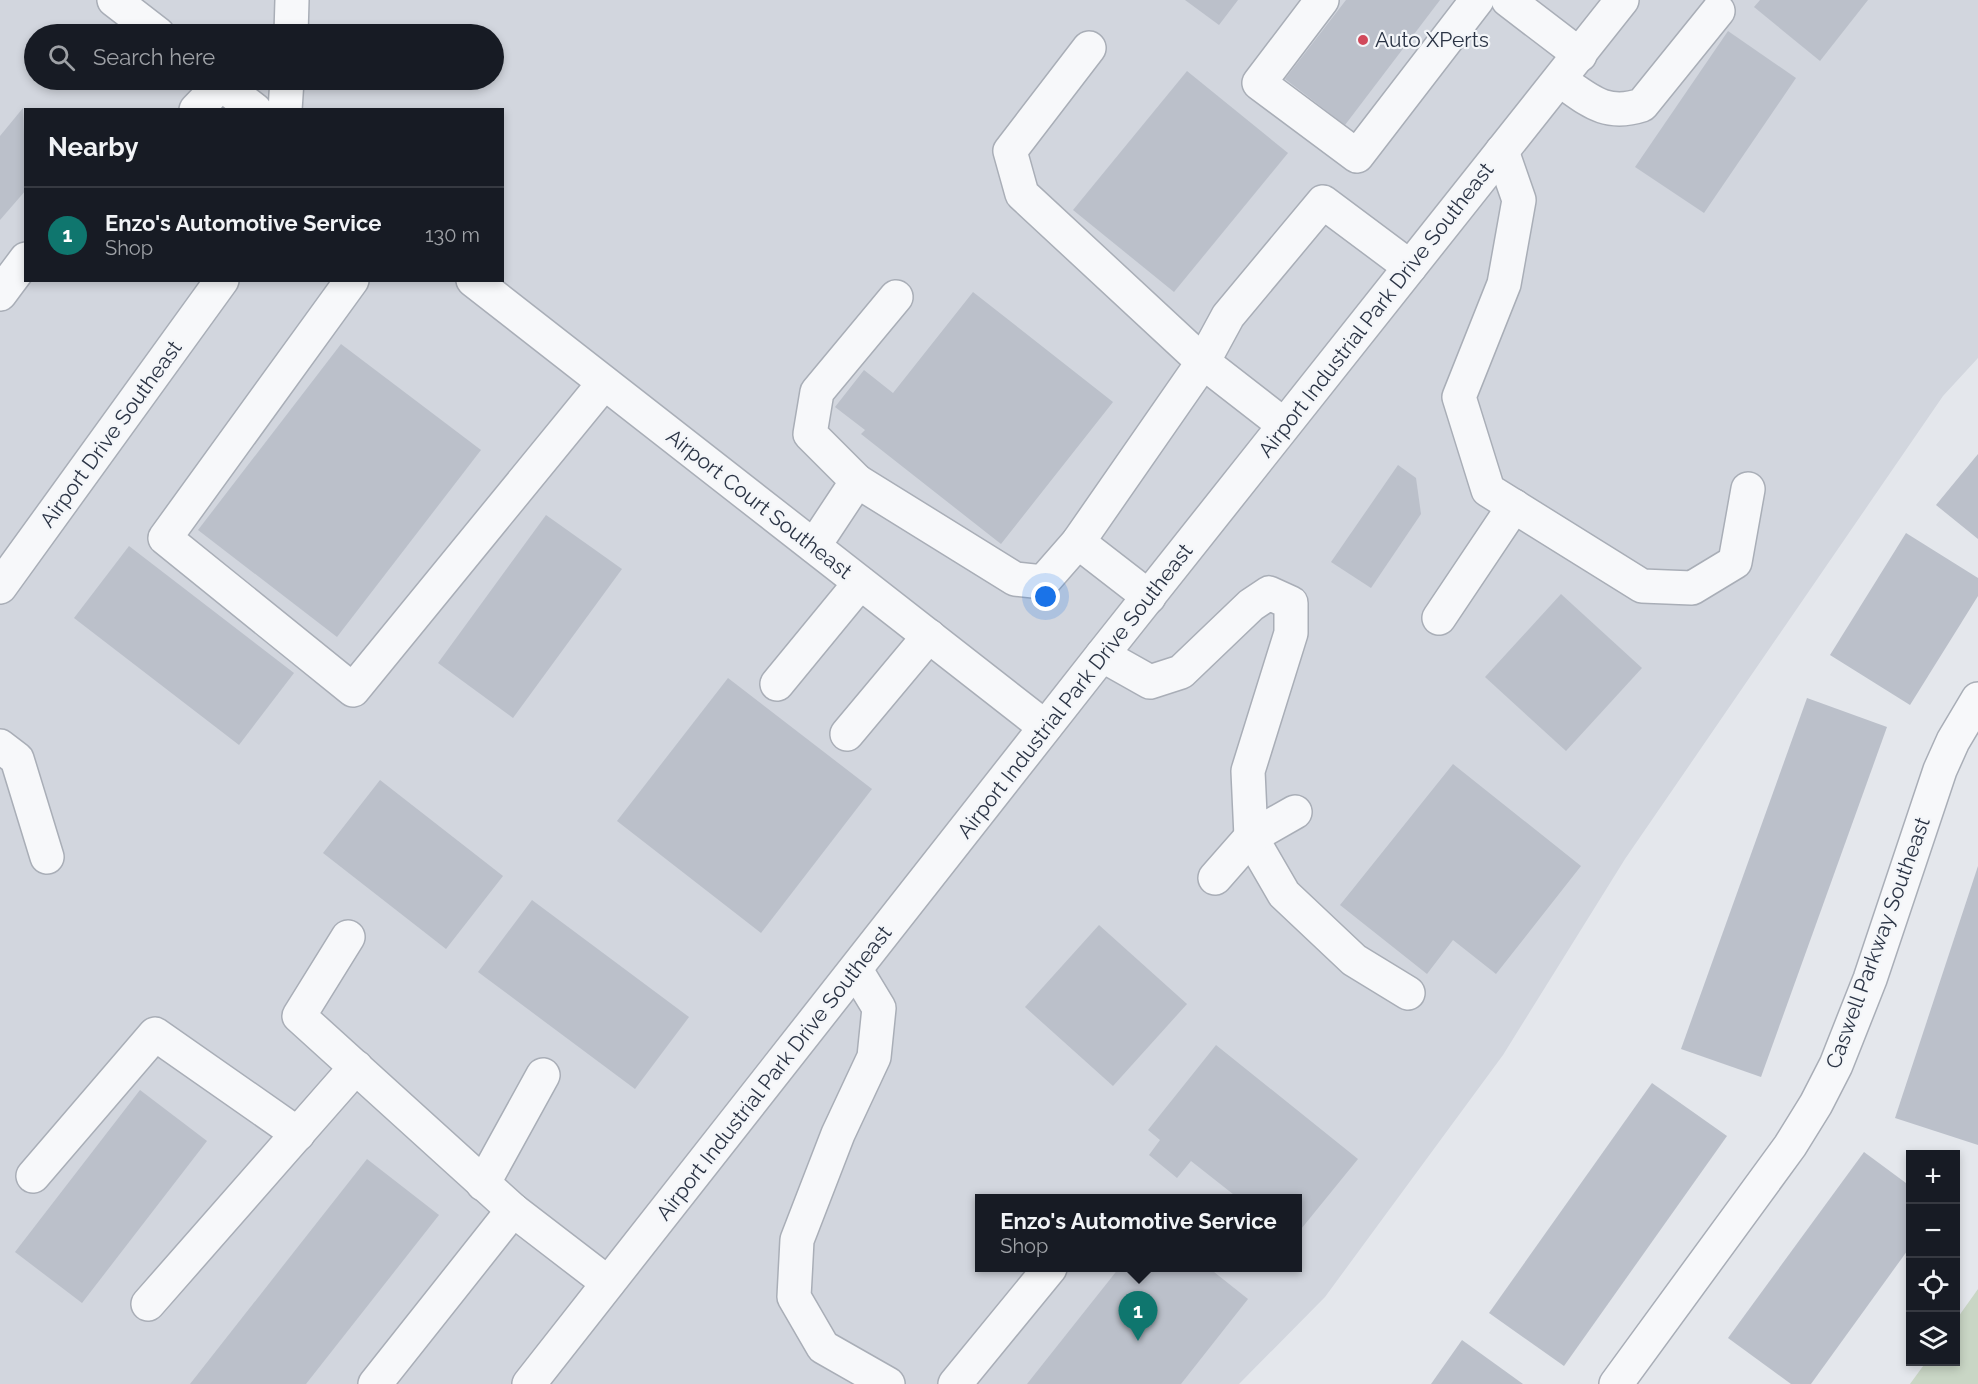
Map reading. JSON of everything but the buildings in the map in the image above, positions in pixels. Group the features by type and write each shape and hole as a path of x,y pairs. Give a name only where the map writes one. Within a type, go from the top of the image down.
{"street":[{"path":"114,0 145,24"},
{"path":"291,24 292,0"},
{"path":"1322,0 1259,83 1357,156 1477,0"},
{"path":"1508,0 1580,55"},
{"name":"Airport Industrial Park Drive Southeast","path":"530,1384 1045,727 1622,0"},
{"path":"1560,80 1597,107 1625,111 1642,105 1718,11"},
{"path":"1089,48 1011,151 1022,194 1203,362 1284,425"},
{"path":"198,108 212,90"},
{"path":"229,90 252,108"},
{"path":"285,108 286,90"},
{"path":"1502,151 1519,200 1503,285 1459,397 1488,490 1642,586 1692,588 1735,562 1748,489"},
{"path":"896,297 817,392 810,434 857,481 1015,579 1043,582 1078,542 1203,362 1228,316 1323,202 1410,267"},
{"path":"0,294 24,262"},
{"name":"Airport Drive Southeast","path":"0,587 221,282"},
{"path":"351,282 165,538 353,690 604,383"},
{"name":"Airport Court Southeast","path":"476,282 1045,727"},
{"path":"814,546 857,481"},
{"path":"1439,618 1514,506"},
{"path":"1078,542 1149,597"},
{"path":"777,684 860,583"},
{"path":"1102,655 1150,682 1181,672 1251,605 1269,593 1291,603 1291,633 1248,771 1251,837 1284,894 1354,960 1408,993"},
{"path":"847,734 929,636"},
{"name":"Caswell Parkway Southeast","path":"1616,1384 1790,1146 1816,1104 1836,1065 1870,979 1940,770 1953,741 1978,699"},
{"path":"0,746 17,759 47,856"},
{"path":"1215,878 1251,837 1295,812"},
{"path":"348,937 299,1016 513,1210 608,1283"},
{"path":"856,970 879,1008 874,1058 838,1134 797,1240 794,1298 823,1347 888,1384"},
{"path":"33,1176 155,1034 298,1134"},
{"path":"148,1305 356,1067"},
{"path":"483,1184 543,1075"},
{"path":"375,1384 513,1210"},
{"path":"955,1384 1047,1272"}],"shaded area":[{"path":"0,0 1978,0 1978,358 1943,396 1625,859 1503,1055 1325,1297 1239,1384 0,1384"}],"green space":[{"path":"1978,1289 1978,1384 1910,1384 1923,1366 1960,1366 1960,1314"}],"place":[{"name":"Auto XPerts","path":"1363,40"},
{"name":"Enzo's Automotive Service","path":"1138,1341"}]}
